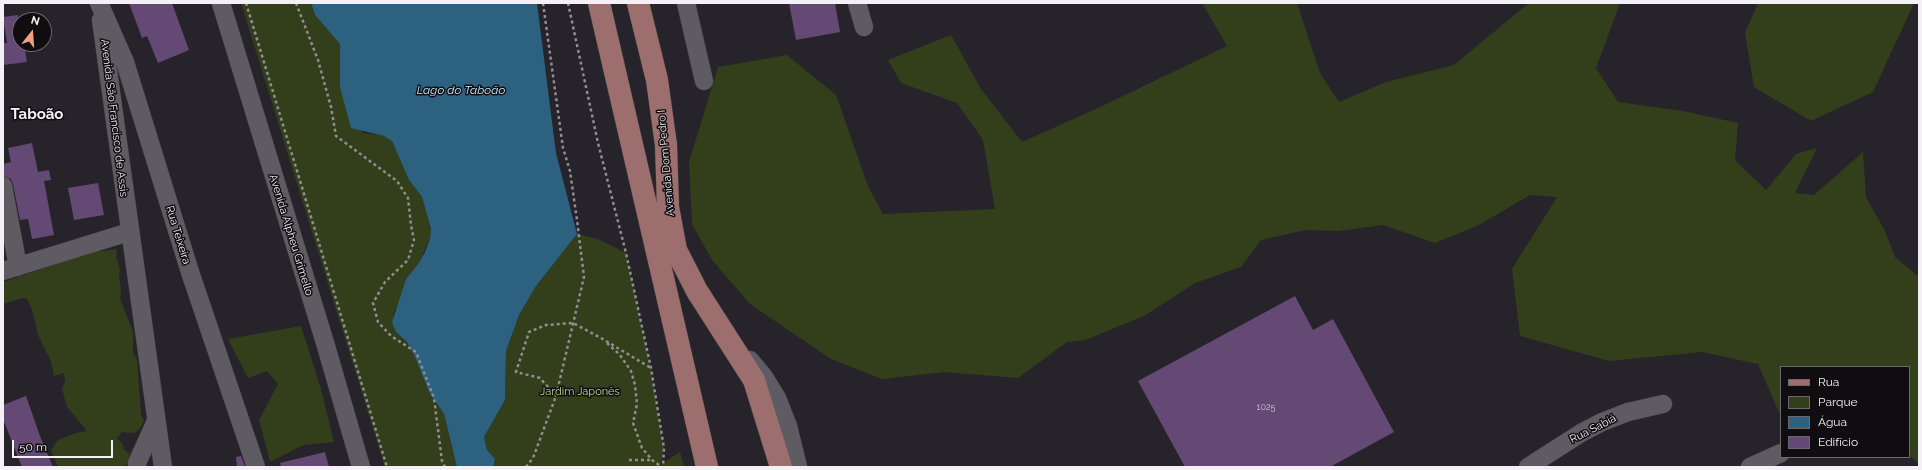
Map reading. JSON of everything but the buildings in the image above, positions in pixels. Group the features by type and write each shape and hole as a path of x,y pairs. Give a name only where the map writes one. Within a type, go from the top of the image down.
{"main road":[{"name":"Avenida Dom Pedro I","path":"598,3 707,467"},
{"name":"Avenida Dom Pedro I","path":"638,3 657,80 666,145 668,207 676,250 697,291 754,380 784,465"}],"street":[{"name":"Avenida São Francisco de Assis","path":"99,3 162,467"},
{"name":"Rua Teixeira","path":"99,3 125,62 190,272 256,467"},
{"name":"Avenida Alpheu Grimello","path":"221,3 326,346 361,467"},
{"path":"686,3 704,82"},
{"path":"858,3 864,27"},
{"path":"3,186 11,269 129,232"},
{"name":"Rua Sabiá","path":"1528,467 1581,433 1602,422 1628,412 1663,404"},
{"path":"137,467 137,463 156,421"},
{"path":"1750,467 1780,453"}],"path":[{"path":"246,3 387,467"},
{"path":"296,3 318,60 331,108 336,136 397,181 408,198 410,225 414,240 408,260 385,282 373,303 378,322 391,336 416,352 434,398 442,461 445,467"},
{"path":"526,467 533,458 556,396 584,277 578,220 570,171 563,148 543,3"},
{"path":"568,3 598,143 626,253 651,368 664,448 663,467 652,460 642,448 633,423 637,404 635,385 630,371 620,355 601,338"},
{"path":"556,396 540,378 516,372 529,332 546,325 573,323 651,368"},
{"path":"629,460 652,460"}],"green space":[{"path":"241,3 311,3 315,15 340,44 340,87 363,133 385,136 392,141 409,180 422,197 431,230 430,239 418,264 406,279 399,303 393,314 396,332 407,342 416,359 429,392 444,414 457,467 385,467"},
{"path":"1202,3 1297,3 1320,73 1339,102 1386,82 1454,65 1529,3 1620,3 1596,68 1618,102 1683,111 1738,123 1735,160 1766,190 1796,154 1817,148 1795,193 1814,195 1863,152 1866,197 1885,231 1895,257 1919,277 1919,464 1910,456 1910,366 1780,366 1780,415 1758,364 1702,352 1609,361 1520,336 1512,269 1557,197 1530,195 1479,225 1435,243 1383,225 1338,231 1306,230 1261,240 1241,267 1195,283 1144,316 1085,340 1067,342 1018,378 944,372 882,379 831,359 750,304 712,260 692,224 689,162 718,67 787,55 836,95 868,186 883,214 995,209 983,140 957,103 901,83 888,60 951,35 981,89 1022,142 1098,108 1227,46"},
{"path":"1758,3 1914,3 1873,92 1811,121 1754,87 1745,33"},
{"name":"Jardim Japonês","path":"577,234 598,239 626,253 651,368 664,448 660,465 680,452 684,467 493,467 495,459 487,450 484,437 505,400 506,351 519,315 536,286"},
{"path":"117,249 116,257 120,269 120,299 133,332 133,353 137,360 141,414 144,421 135,433 122,432 117,438 123,445 124,450 129,453 129,462 124,467 58,467 51,450 58,440 76,433 87,431 67,407 62,389 65,380 64,373 54,376 51,362 38,335 32,309 27,299 22,298 3,304 3,282 93,252"},
{"path":"301,326 321,389 334,442 303,445 270,462 259,420 278,384 267,371 248,378 228,339"}],"water":[{"name":"Lago do Taboão","path":"311,3 537,3 556,153 577,234 536,286 519,315 506,351 505,400 484,437 487,450 495,459 493,467 457,467 444,414 429,392 416,359 407,342 396,332 392,322 406,279 425,252 430,239 431,229 422,197 409,180 392,141 384,136 351,128 340,87 340,44 315,15"}],"district":[{"name":"Taboão","path":"37,114"}]}
